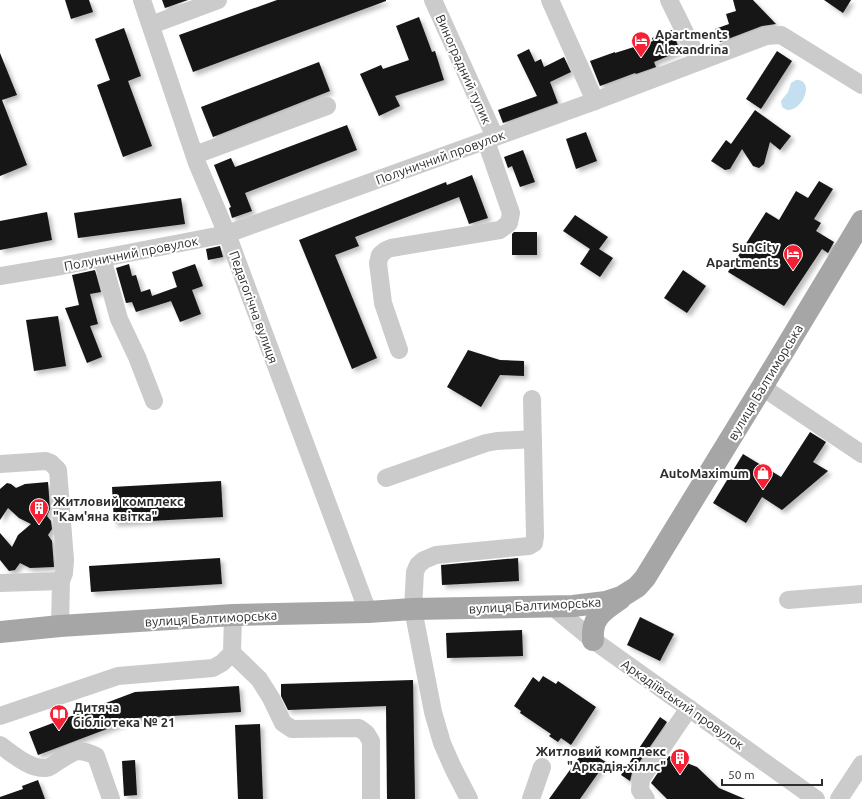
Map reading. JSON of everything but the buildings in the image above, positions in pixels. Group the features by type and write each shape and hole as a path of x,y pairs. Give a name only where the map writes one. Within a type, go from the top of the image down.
{"main road":[{"name":"вулиця Балтиморська","path":"0,632 60,626 233,615 368,612 413,609 553,607 592,604 621,598 637,587 645,578 862,221"},
{"path":"593,640 593,631 597,618 621,598"}],"street":[{"name":"Педагогічна вулиця","path":"142,0 195,155 227,234 368,612"},
{"path":"151,24 218,0"},
{"name":"Виноградний тупик","path":"399,350 383,303 378,263 380,255 391,248 500,230 509,223 511,213 490,139 433,0"},
{"path":"550,0 595,101"},
{"path":"669,0 699,61"},
{"name":"Полуничний провулок","path":"0,276 61,266 227,234 595,101 766,36 781,35 862,85"},
{"path":"195,155 327,106"},
{"path":"102,258 120,319 154,401"},
{"path":"762,387 862,454"},
{"path":"469,799 448,756 433,712 413,609 415,572 418,564 436,555 529,546 534,543 532,399"},
{"path":"386,478 486,443 533,439"},
{"path":"0,464 46,461 51,463 58,470 64,560 64,573 61,581 60,626"},
{"path":"0,583 61,581"},
{"path":"788,600 862,594"},
{"name":"Аркадіївський провулок","path":"553,607 593,640 816,799"},
{"path":"0,716 118,676 213,668 222,663 232,653 233,615"},
{"path":"232,653 259,679 271,698 283,723 292,729 359,728 366,733 371,741 371,799"},
{"path":"646,799 640,790 641,779 689,708"},
{"path":"0,745 22,761 36,767 48,768 77,750 88,752 96,756 111,799"},
{"path":"839,799 862,764"},
{"path":"531,799 542,767"}],"water":[{"path":"796,80 802,81 805,84 805,95 798,106 787,110 782,107 781,101 788,92 791,83"}],"place":[{"name":"Apartments Alexandrina","path":"641,58"},
{"name":"SunCity Apartments","path":"793,271"},
{"name":"AutoMaximum","path":"763,490"},
{"name":"Житловий комплекс \"Кам'яна квітка\"","path":"39,525"},
{"name":"Дитяча бібліотека № 21","path":"59,731"},
{"name":"Житловий комплекс \"Аркадія-хіллс\"","path":"680,775"}]}
